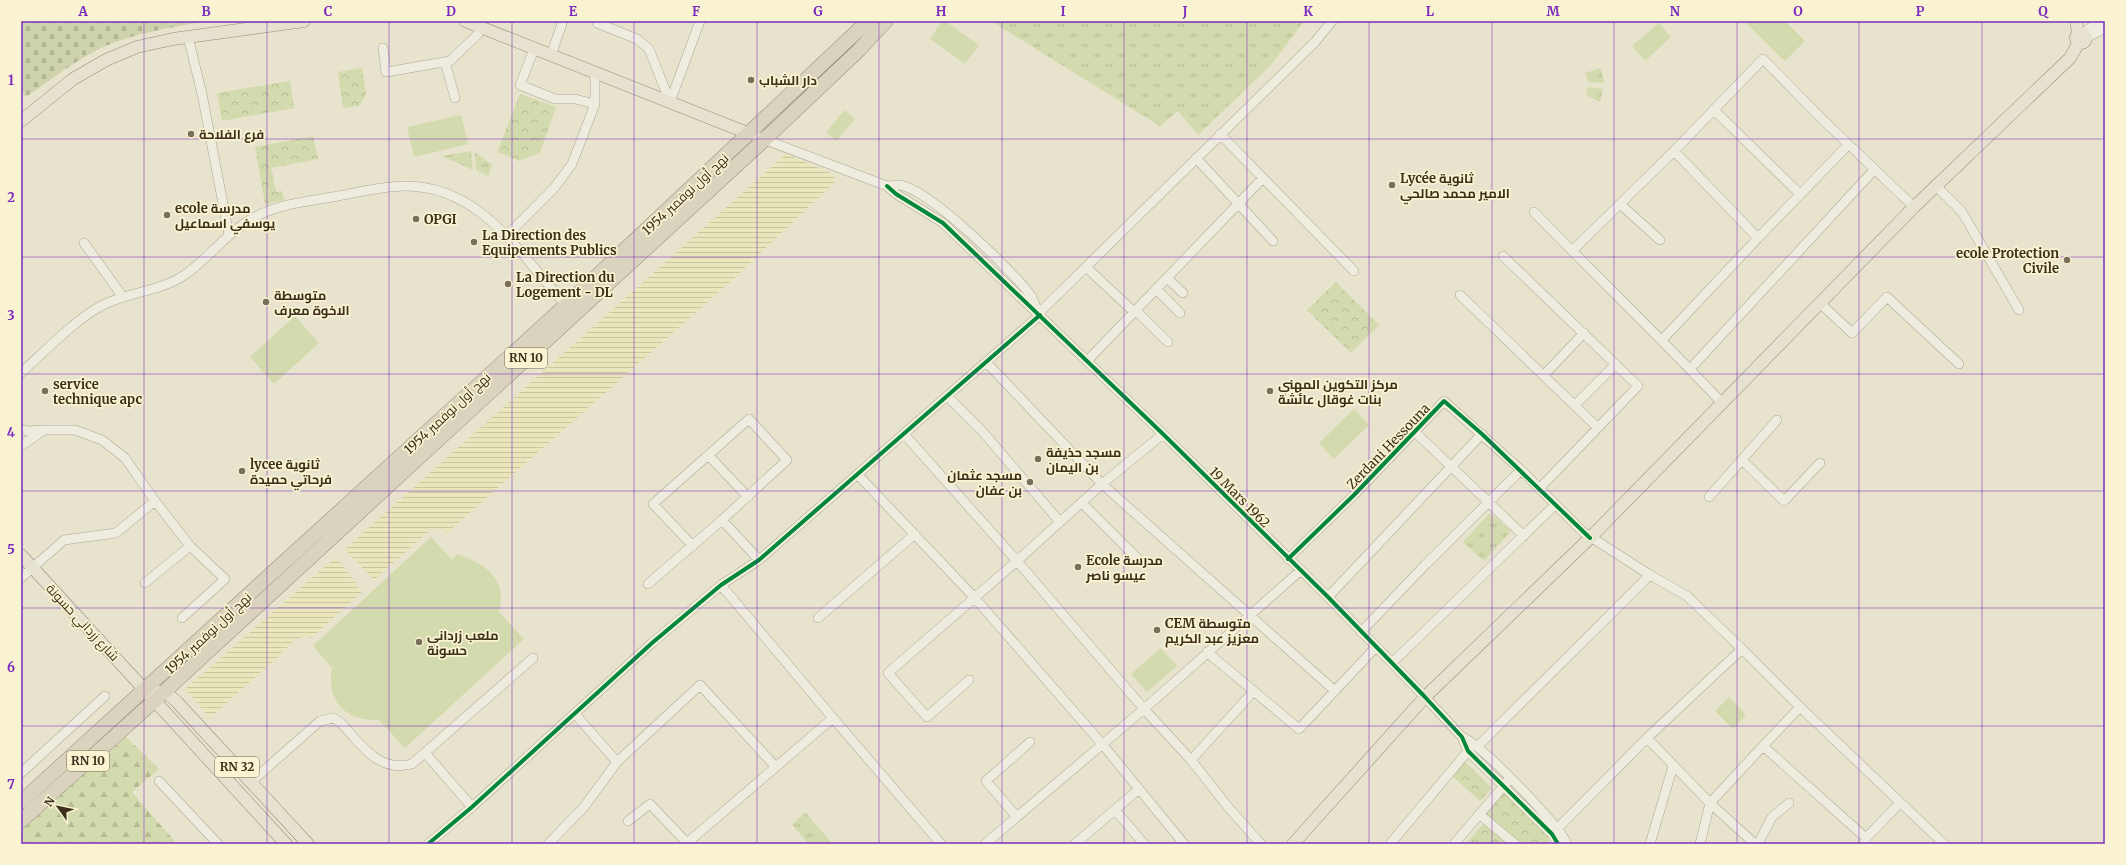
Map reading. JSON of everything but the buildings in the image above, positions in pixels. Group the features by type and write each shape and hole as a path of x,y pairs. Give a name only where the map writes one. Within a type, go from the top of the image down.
{"highway":[{"name":"نهج أول نوفمبر 1954","path":"705,185 750,134 868,21"},
{"name":"نهج أول نوفمبر 1954","path":"21,821 154,694 639,245 705,185 764,140 858,50 886,21"},
{"name":"نهج أول نوفمبر 1954","path":"484,388 566,305 639,245"},
{"name":"نهج أول نوفمبر 1954","path":"21,802 154,694"}],"main road":[{"path":"21,121 73,79 106,60 137,47 188,37 304,21"},
{"path":"465,21 750,134"},
{"path":"1293,844 1425,697 1590,538 1723,404 1914,207 1937,187 2070,58 2082,37 2076,21"},
{"name":"شارع زرداني حسونة","path":"21,555 154,694 238,792 286,844"},
{"name":"شارع زرداني حسونة","path":"154,694 177,702 308,844"},
{"path":"238,792 251,782"}],"street":[{"path":"551,55 563,21"},
{"path":"670,102 700,21"},
{"path":"432,843 652,643 721,585 759,560 987,363 1039,314 1315,42 1332,21"},
{"path":"2082,37 2100,21"},
{"path":"597,24 637,40 649,49 670,102"},
{"path":"2082,37 2105,28"},
{"path":"382,48 386,72 450,61 478,34"},
{"path":"188,37 202,94 229,235"},
{"path":"534,49 520,85 555,100 575,99 595,104"},
{"path":"1572,251 1674,151 1763,59 1874,170 1914,207"},
{"path":"445,62 455,98"},
{"path":"506,236 555,187 572,164 595,104 595,73"},
{"path":"1714,110 1800,194"},
{"name":"19 Mars 1962","path":"750,134 887,186 896,194 943,224 1163,434 1328,597 1462,737"},
{"path":"1220,134 1354,271"},
{"path":"1662,340 1848,144"},
{"path":"1674,151 1758,238"},
{"path":"1196,158 1273,241"},
{"path":"1690,369 1874,170"},
{"path":"1086,361 1263,178"},
{"path":"21,373 99,306 123,297 160,287 183,276 229,235 255,217 280,207 389,186 431,189 464,200 489,217 566,305"},
{"path":"1937,187 1962,212 2019,310"},
{"path":"1620,204 1660,240"},
{"path":"1534,212 1662,340 1723,404"},
{"path":"84,243 123,297"},
{"path":"1503,256 1584,332 1638,386 1539,489"},
{"path":"1086,266 1168,342"},
{"path":"1167,278 1183,293"},
{"path":"1156,289 1180,313"},
{"path":"1460,296 1598,428"},
{"path":"1820,303 1852,333 1887,297 1959,364"},
{"path":"1544,375 1584,332"},
{"path":"987,363 1102,484 1335,690"},
{"path":"1575,405 1616,364"},
{"path":"947,396 982,431 1060,522"},
{"name":"Zerdani Hessouna","path":"1288,559 1354,495 1444,401 1521,470 1590,538 1687,596 1800,707 1944,844"},
{"path":"648,584 693,546 748,498 786,460 749,419 653,504 693,546"},
{"path":"1709,498 1776,420"},
{"path":"21,429 27,431 75,430 102,440 125,458 155,501 190,546 225,579 182,618"},
{"path":"21,446 44,430"},
{"path":"1415,432 1450,468 1524,536"},
{"path":"904,434 1017,561 1144,709 1191,760 1228,807 1261,844"},
{"path":"969,680 927,717 888,672 1017,561 1102,484 1163,434"},
{"path":"1328,597 1482,434"},
{"path":"708,455 748,498"},
{"path":"1742,460 1784,501 1820,463"},
{"path":"1362,632 1426,564 1521,470"},
{"path":"858,475 974,597 1102,745 1184,844"},
{"path":"21,578 64,540 116,533 155,501"},
{"path":"1082,503 1138,560"},
{"path":"1392,663 1555,505"},
{"path":"722,520 759,560"},
{"path":"818,618 915,534"},
{"path":"145,583 190,546"},
{"path":"985,844 1144,709 1300,571"},
{"path":"1478,746 1650,575"},
{"path":"721,585 941,844"},
{"path":"1207,652 1253,692 1300,729 1376,646"},
{"path":"1555,831 1646,738 1742,649"},
{"path":"251,782 320,721 333,718 340,722 379,762 391,766 402,767 412,764 426,754 534,658"},
{"path":"548,844 584,807 617,762 700,685 775,766"},
{"path":"1191,760 1253,692"},
{"path":"21,773 105,696"},
{"path":"1700,844 1710,803 1800,707"},
{"path":"575,714 617,762"},
{"path":"628,821 650,804 687,843 775,766 833,718"},
{"path":"1462,737 1478,746 1507,782 1555,831 1563,843"},
{"path":"1462,737 1468,751 1507,782"},
{"path":"1646,738 1710,803 1755,844"},
{"path":"1017,817 986,781 1030,742"},
{"path":"1763,746 1865,841 1900,803"},
{"path":"1390,844 1468,751"},
{"path":"426,754 472,807"},
{"path":"1650,844 1673,766"},
{"path":"160,781 218,844"},
{"path":"1456,843 1507,782"},
{"path":"1075,844 1139,789"},
{"path":"1758,844 1772,817 1789,803"},
{"path":"1115,810 1144,844"},
{"path":"1480,814 1515,844"}],"shaded area":[{"path":"786,154 833,174 835,182 727,285 447,533 444,530 432,528 374,580 345,549"},
{"path":"336,557 362,592 311,638 307,636 295,639 281,654 210,718 185,689"}],"green space":[{"path":"21,21 208,21 140,34 101,48 72,65 26,97 21,91"},
{"path":"942,21 945,21 979,45 965,64 930,39"},
{"path":"991,21 1304,21 1271,65 1198,135 1178,111 1160,126"},
{"path":"1748,21 1785,21 1805,41 1785,61 1746,23"},
{"path":"1659,23 1671,37 1645,61 1632,46"},
{"path":"362,68 366,94 359,106 343,108 338,72"},
{"path":"1601,68 1604,83 1588,82 1585,73"},
{"path":"290,81 294,108 222,121 217,93"},
{"path":"1588,87 1603,89 1600,102 1586,95"},
{"path":"520,94 556,107 540,153 519,161 497,152"},
{"path":"845,110 855,119 836,141 826,132"},
{"path":"461,115 468,144 414,157 407,127"},
{"path":"313,136 318,159 271,168 276,192 282,191 284,200 265,204 255,147"},
{"path":"471,151 473,170 442,156"},
{"path":"475,152 492,165 488,176 476,170"},
{"path":"1336,282 1379,325 1351,353 1307,310"},
{"path":"295,316 319,343 274,384 250,357"},
{"path":"1354,409 1369,425 1334,459 1319,443"},
{"path":"1490,513 1511,531 1484,561 1463,542"},
{"name":"ملعب زرداني حسونة","path":"431,537 452,560 457,554 477,562 492,574 497,581 500,590 501,600 499,612 524,639 405,748 379,720 357,717 348,713 341,707 332,691 332,668 313,646"},
{"path":"1161,648 1177,666 1147,692 1131,674"},
{"path":"1729,697 1746,715 1733,729 1715,711"},
{"path":"126,737 159,769 132,792 177,844 21,844 21,831"},
{"path":"1465,762 1492,788 1480,801 1452,776"},
{"path":"1502,789 1548,836 1549,844 1522,844 1482,812"},
{"path":"805,812 831,842 829,844 808,844 792,824"},
{"path":"1484,823 1511,844 1466,844"}],"cycle path":[{"path":"887,186 896,194 943,223 1163,434 1328,597 1425,697 1462,737 1468,751 1552,834 1558,844"},
{"path":"428,844 472,807 652,643 721,585 759,560 1040,315"},
{"path":"1288,559 1354,495 1444,401 1482,434 1590,538"}],"place":[{"name":"دار الشباب","path":"751,80"},
{"name":"فرع الفلاحة","path":"191,134"},
{"name":"Lycée ثانوية الامير محمد صالحي","path":"1392,185"},
{"name":"ecole مدرسة يوسفي اسماعيل","path":"167,215"},
{"name":"OPGI","path":"416,219"},
{"name":"La Direction des Equipements Publics","path":"474,242"},
{"name":"ecole Protection Civile","path":"2067,260"},
{"name":"La Direction du Logement - DL","path":"508,284"},
{"name":"متوسطة الاخوة معرف","path":"266,302"},
{"name":"service technique apc","path":"45,391"},
{"name":"مركز التكوين المهني بنات غوقال عائشة","path":"1270,391"},
{"name":"مسجد حذيفة بن اليمان","path":"1038,459"},
{"name":"lycee ثانوية فرحاتي حميدة","path":"242,471"},
{"name":"مسجد عثمان بن عفان","path":"1030,482"},
{"name":"Ecole مدرسة عيسو ناصر","path":"1078,567"},
{"name":"CEM متوسطة معزيز عبد الكريم","path":"1157,630"},
{"name":"ملعب زرداني حسونة","path":"419,642"}]}
